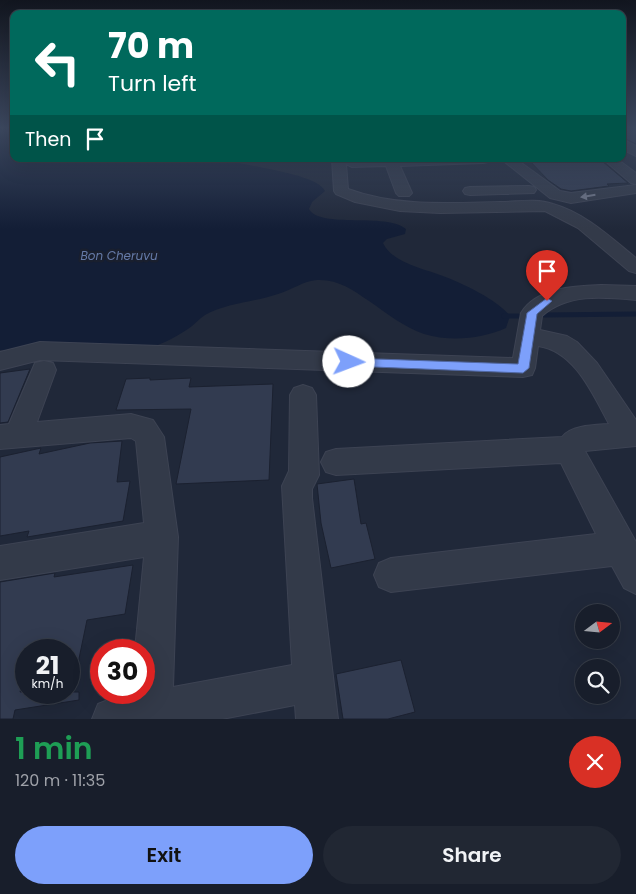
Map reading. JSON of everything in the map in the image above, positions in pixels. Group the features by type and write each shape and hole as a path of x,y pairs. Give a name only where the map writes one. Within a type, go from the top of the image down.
{"street":[{"path":"346,162 341,191 362,200 400,208 547,207 574,219 601,238 636,267"},
{"path":"392,162 404,193"},
{"path":"512,162 554,195 564,198 636,189"},
{"path":"626,162 636,180"},
{"path":"452,192 528,190"},
{"path":"367,194 423,193"},
{"path":"0,361 40,351 523,368 532,313 547,301 566,296 606,291 636,293"},
{"path":"528,337 559,342 574,352 586,365 633,434 586,438 574,443 569,450"},
{"path":"9,436 44,370"},
{"path":"9,436 131,426 143,428 150,437 162,537 132,715 315,700 297,498 298,486 304,475 304,395"},
{"path":"336,462 569,450"},
{"path":"391,575 628,562 569,450"},
{"path":"0,563 162,537"}],"water":[{"name":"Bon Cheruvu","path":"0,162 235,162 295,175 319,185 325,191 312,202 309,209 316,215 339,220 369,220 397,224 406,229 405,234 387,239 383,243 394,256 418,268 451,279 489,298 510,316 506,328 486,335 455,339 434,336 424,334 402,324 345,286 332,281 317,280 269,297 214,311 205,315 177,336 143,350 0,350"}],"building":[{"path":"531,162 603,162 628,183 607,184 609,186 571,191 561,189 548,180"},
{"path":"30,369 8,422 0,423 0,373"},
{"path":"150,378 150,380 191,378 189,387 273,384 269,480 176,484 191,409 116,410 126,379"},
{"path":"122,441 117,482 130,481 123,521 27,537 29,531 0,536 0,457 41,448 39,454 90,443"},
{"path":"354,479 361,524 366,523 375,559 331,568 321,523 317,484"},
{"path":"133,565 125,614 87,620 80,654 80,639 15,639 15,704 53,704 15,710 13,719 0,719 0,582 55,573 54,577"},
{"path":"401,660 415,712 388,719 343,719 336,674"}],"waterway":[{"path":"544,315 636,314"},
{"path":"504,316 518,316"}],"route":[{"path":"349,362 523,368 532,313 547,301"}]}
